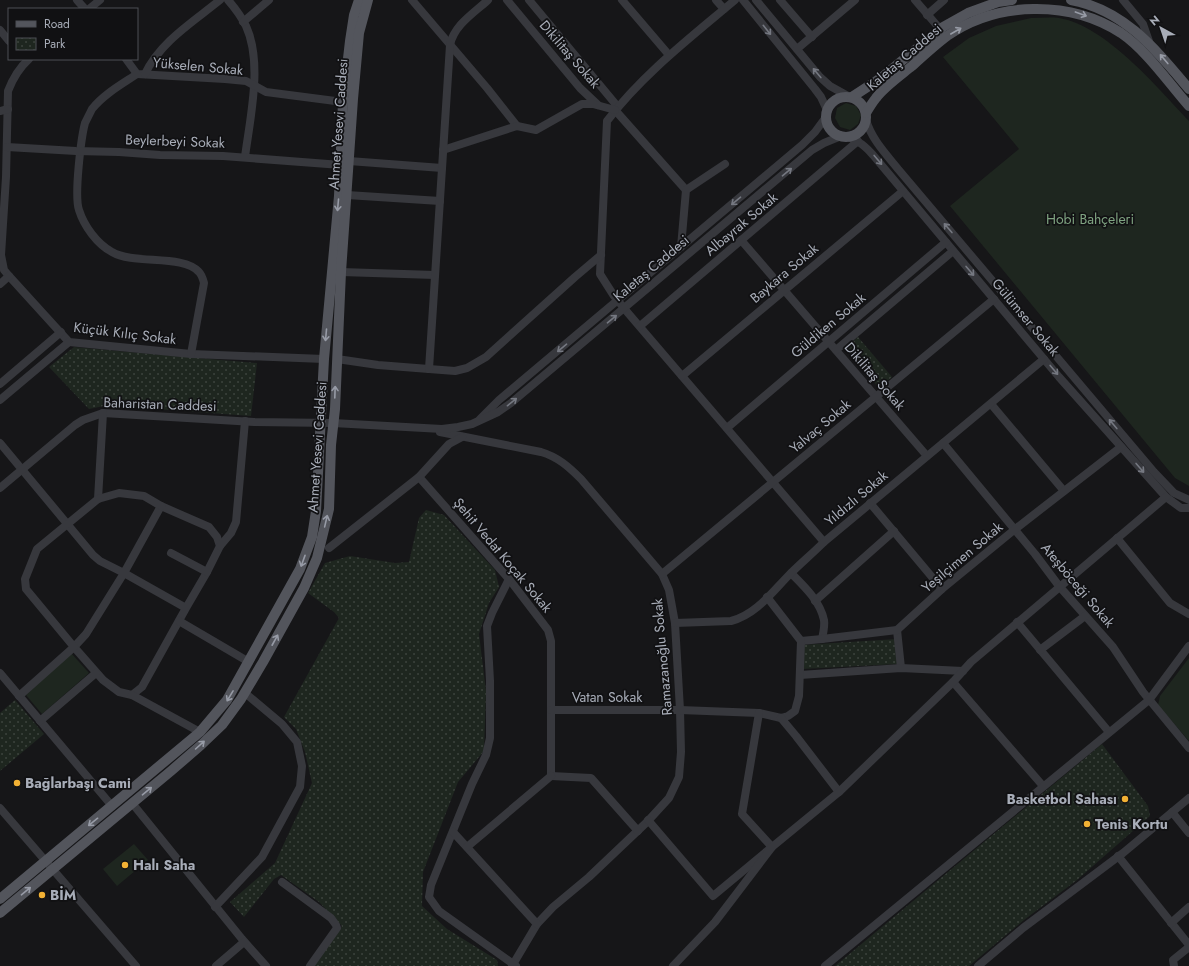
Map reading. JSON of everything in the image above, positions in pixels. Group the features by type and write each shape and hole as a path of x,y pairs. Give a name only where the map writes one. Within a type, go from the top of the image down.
{"main road":[{"name":"Ahmet Yesevi Caddesi","path":"0,913 201,745 222,725 244,693 304,588 317,558 329,508 331,445 335,409 341,272 347,195 343,102 354,15 359,0"},
{"name":"Ahmet Yesevi Caddesi","path":"0,899 200,732 228,700 300,570 312,537 316,511 324,359 359,33 368,0"},
{"name":"Kaletaş Caddesi","path":"850,97 881,78 940,29 968,12 998,2 1012,0"},
{"path":"1071,0 1091,5 1114,16 1136,31 1150,44 1189,89"},
{"name":"Kaletaş Caddesi","path":"866,117 876,98 947,36 971,23 1001,12 1025,8 1056,8 1077,12 1104,23 1121,33 1138,48 1189,106"},
{"path":"841,97 850,97 860,102 864,107 866,117 864,127 860,132 854,136 844,137 835,134 830,129 827,123 826,113 830,104 835,100 841,97"}],"street":[{"path":"77,0 84,8"},
{"path":"91,8 100,0"},
{"path":"191,354 204,283 200,272 188,264 123,256 112,252 100,243 90,232 78,208 80,151 86,123 92,110 100,101 141,74 166,45 220,0"},
{"path":"228,0 236,9 246,26 252,50 255,87 245,158"},
{"path":"243,22 269,0"},
{"path":"412,0 487,88 517,126"},
{"path":"429,370 450,45 457,28 488,0"},
{"name":"Dikilitaş Sokak","path":"507,0 580,88 598,105"},
{"path":"529,0 686,190 681,247"},
{"path":"622,0 669,55"},
{"path":"716,0 724,10"},
{"path":"735,0 669,55 617,108 607,121 600,274 618,301 824,542"},
{"path":"743,0 821,97 826,113"},
{"path":"756,0 824,82 850,97"},
{"path":"780,0 812,37"},
{"path":"797,49 855,0"},
{"path":"915,0 940,29"},
{"path":"927,15 944,0"},
{"path":"1123,0 1143,24 1150,44"},
{"path":"0,30 8,40"},
{"path":"18,60 18,71"},
{"name":"Küçük Kılıç Sokak","path":"28,60 13,78 8,91 4,110 7,147 3,185 1,255 4,270 69,342 191,354 324,359"},
{"name":"Yükselen Sokak","path":"127,60 141,74 225,79 246,82 266,92 343,102"},
{"path":"443,150 517,126 536,130 582,104 593,104 617,108"},
{"name":"Kaletaş Caddesi","path":"478,421 499,400 807,141 815,132 826,113"},
{"path":"866,117 873,137 898,169 1145,461 1174,493 1189,500"},
{"name":"Kaletaş Caddesi","path":"320,424 333,423 423,429 458,427 478,421 498,412 812,150 824,143 844,137"},
{"name":"Gülümser Sokak","path":"844,137 865,145 1044,359 1166,497 1181,508 1189,508"},
{"name":"Albayrak Sokak","path":"640,326 858,142"},
{"name":"Beylerbeyi Sokak","path":"7,147 160,155 223,156 442,168"},
{"path":"686,190 725,164"},
{"name":"Baykara Sokak","path":"682,376 903,191"},
{"path":"347,195 440,200"},
{"name":"Dikilitaş Sokak","path":"741,240 927,456"},
{"name":"Güldiken Sokak","path":"727,428 946,242"},
{"path":"836,350 953,251"},
{"path":"337,359 429,370 455,371 467,368 486,357 601,255"},
{"path":"341,272 435,275"},
{"path":"0,284 9,276"},
{"name":"Yalvaç Sokak","path":"662,574 994,299"},
{"path":"0,384 61,332"},
{"path":"0,400 69,342"},
{"name":"Yıldızlı Sokak","path":"675,623 731,621 746,616 824,542 1044,359"},
{"path":"991,404 1064,492"},
{"path":"98,499 103,413"},
{"name":"Baharistan Caddesi","path":"0,488 75,425 83,420 103,413 320,424"},
{"path":"132,695 142,687 207,572 220,546 231,533 236,522 245,421"},
{"name":"Ramazanoğlu Sokak","path":"423,429 541,452 563,462 581,479 662,574 671,597 675,623 680,710 681,752 679,777 669,798 638,831 589,877 553,907 537,924 514,966"},
{"path":"329,548 419,477 449,444 462,437"},
{"path":"0,443 93,555 100,561 186,608"},
{"name":"Ateşböceği Sokak","path":"943,443 1014,530 1036,554 1059,586 1113,647 1149,700 1189,748"},
{"name":"Yeşilçimen Sokak","path":"897,630 942,588 1014,530 1122,447"},
{"name":"Şehit Vedat Koçak Sokak","path":"419,477 509,579 548,630 551,640 551,776"},
{"path":"200,732 132,695 119,692 103,680 26,589 25,579 37,549 98,499 119,493 144,496 161,506 209,527 217,537 220,546"},
{"path":"648,820 713,896 839,792 953,682 971,662 1166,497"},
{"path":"870,503 942,588"},
{"path":"19,696 74,647 86,634 124,573 161,506"},
{"path":"815,601 894,531"},
{"path":"1117,538 1170,603 1189,614"},
{"path":"171,553 207,572"},
{"path":"791,573 805,586 815,601 824,621 822,639"},
{"path":"509,579 487,626 490,681 490,738 486,755 472,784 431,885 429,897 438,910 514,966"},
{"path":"767,597 801,640 799,696 795,711 788,716 781,718 839,792"},
{"path":"1040,650 1085,616"},
{"path":"179,621 249,662"},
{"path":"1017,622 1109,732"},
{"path":"801,640 897,630 901,668"},
{"path":"825,966 1149,700 1189,646"},
{"path":"800,675 901,668 963,671"},
{"path":"0,673 112,806"},
{"path":"40,721 96,673"},
{"path":"953,682 1043,786"},
{"path":"215,907 262,856 300,788 302,766 296,742 282,724 244,693"},
{"name":"Vatan Sokak","path":"551,710 680,710 759,713 781,718"},
{"path":"759,713 742,814 772,848"},
{"path":"467,847 551,776 591,778 638,831"},
{"path":"978,966 1023,928 1118,856 1189,798"},
{"path":"132,803 215,907 266,966"},
{"path":"0,808 136,966"},
{"path":"1172,812 1189,833"},
{"path":"453,832 537,924"},
{"path":"673,966 715,922 772,848"},
{"path":"1118,856 1189,946 1173,960 1174,966"},
{"path":"282,882 331,918 336,925 336,928 310,966"},
{"path":"1171,923 1189,907"},
{"path":"216,966 244,942"}],"green space":[{"name":"Hobi Bahçeleri","path":"1031,18 1059,18 1077,23 1095,33 1130,60 1189,121 1189,486 1175,478 950,206 1019,149 943,57 969,38 996,26"},
{"path":"846,103 856,106 861,115 858,124 850,130 840,127 835,118 837,108"},
{"path":"858,337 892,377 879,388 845,348"},
{"path":"74,347 257,363 251,416 116,406 104,406 89,409 49,367"},
{"path":"426,510 444,515 495,570 499,587 489,603 479,634 486,691 484,751 458,782 423,872 422,906 447,929 497,960 498,966 314,966 342,926 319,902 281,875 274,879 244,917 230,902 275,863 312,783 305,752 296,729 284,717 339,618 334,612 308,593 325,563 350,556 395,563 409,562 419,518"},
{"path":"897,639 898,664 802,669 802,645"},
{"path":"71,653 89,673 42,714 26,695"},
{"path":"1189,658 1189,741 1158,705 1160,696"},
{"path":"15,700 44,734 0,771 0,713"},
{"path":"1102,744 1148,806 1150,816 1077,880 1024,920 969,966 835,966"},
{"name":"Halı Saha","path":"134,844 148,860 117,886 103,869"}],"place":[{"name":"Bağlarbaşı Cami","path":"17,783"},
{"name":"Basketbol Sahası","path":"1125,799"},
{"name":"Tenis Kortu","path":"1087,824"},
{"name":"Halı Saha","path":"125,865"},
{"name":"BİM","path":"42,895"}]}
